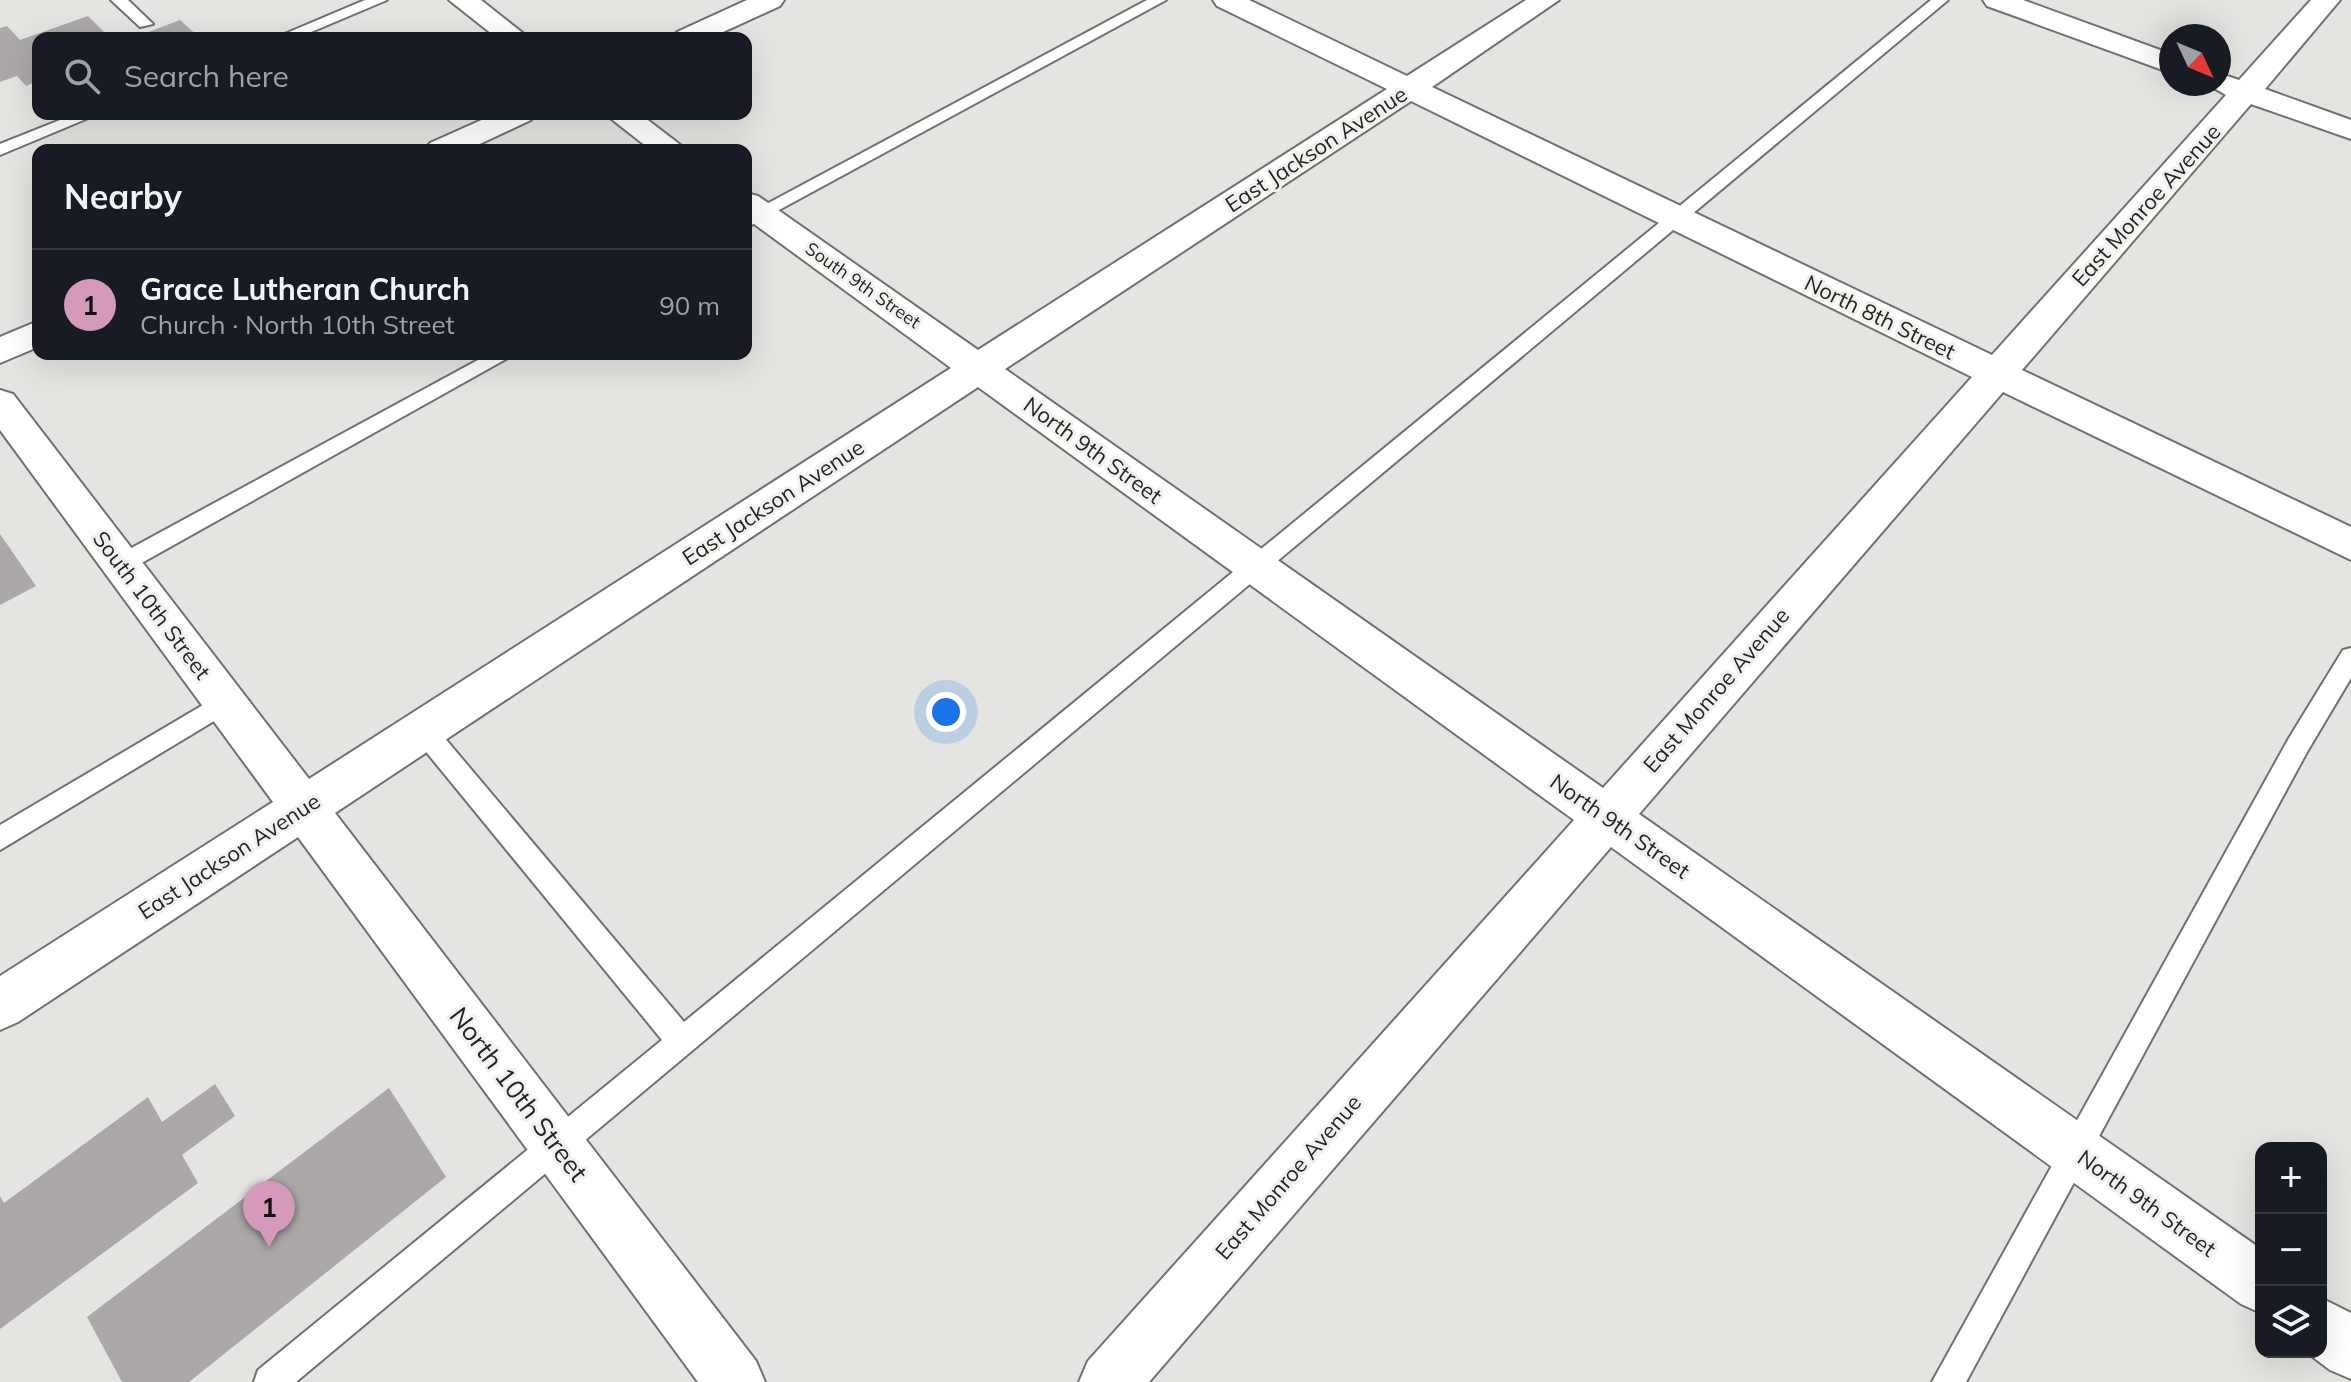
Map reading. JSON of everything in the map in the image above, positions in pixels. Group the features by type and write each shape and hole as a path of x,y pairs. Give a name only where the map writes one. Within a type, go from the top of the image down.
{"street":[{"path":"463,0 507,32"},
{"path":"700,32 770,0"},
{"name":"North 8th Street","path":"1227,0 2351,545"},
{"name":"East Jackson Avenue","path":"0,1005 1545,0"},
{"path":"1997,0 2159,60"},
{"name":"East Monroe Avenue","path":"1109,1382 1995,373 2232,87 2326,0"},
{"path":"2232,87 2351,130"},
{"path":"454,144 507,120"},
{"path":"628,120 662,144"},
{"name":"South 9th Street","path":"752,214 979,368"},
{"path":"0,351 32,336"},
{"name":"North 9th Street","path":"979,368 2255,1280"},
{"name":"South 10th Street","path":"0,403 304,807"},
{"name":"North 10th Street","path":"304,807 735,1382"},
{"path":"2327,1331 2351,1349"}],"lane":[{"path":"119,0 145,24"},
{"path":"298,32 379,0"},
{"path":"752,212 1158,0"},
{"path":"270,1382 1940,0"},
{"path":"0,150 75,120"},
{"path":"121,564 494,360"},
{"path":"1948,1382 2298,745 2351,657"},
{"path":"0,839 225,702"},
{"path":"423,730 682,1042"}],"building":[{"path":"88,16 104,32 43,32"},
{"path":"180,20 193,32 149,32"},
{"path":"7,26 20,40 32,36 32,84 26,86 17,76 0,82 0,28"},
{"path":"0,534 36,586 0,605"},
{"path":"215,1084 235,1116 182,1155 198,1183 0,1329 0,1196 4,1203 148,1097 162,1122"},
{"path":"389,1088 446,1177 189,1382 122,1382 87,1317"}],"place":[{"name":"Grace Lutheran Church","path":"269,1247"}]}
